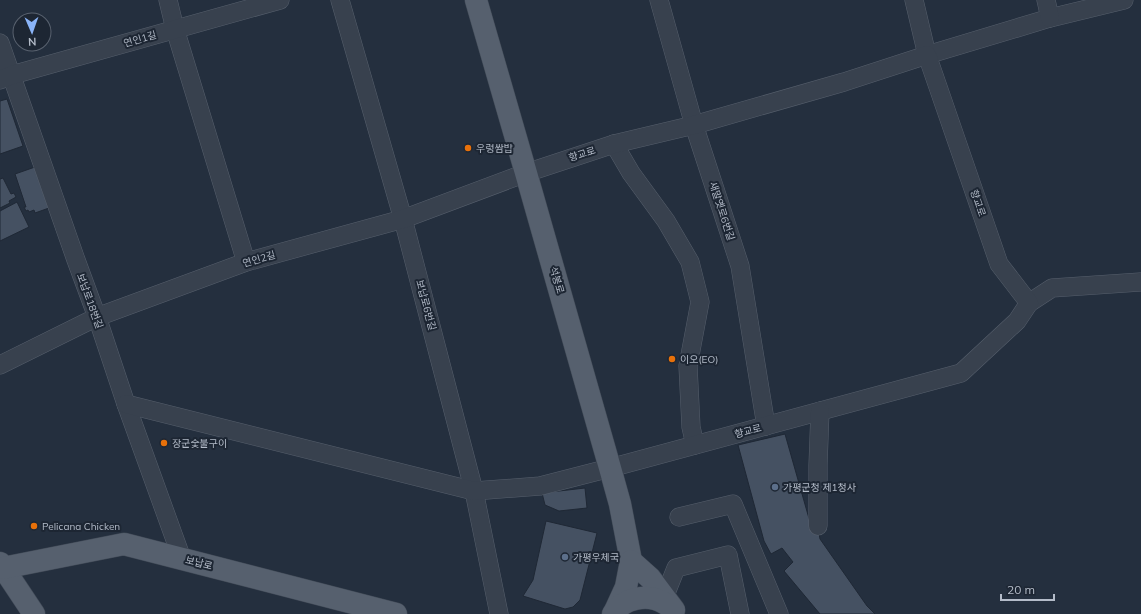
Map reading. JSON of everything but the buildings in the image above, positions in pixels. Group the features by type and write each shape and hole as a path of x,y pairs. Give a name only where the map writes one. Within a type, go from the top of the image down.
{"main road":[{"name":"석봉로","path":"476,0 620,504 631,562"},
{"name":"보납로","path":"1,566 124,544 396,614"},
{"path":"614,612 626,587 631,562 650,578 672,607"},
{"path":"1,566 34,614"},
{"path":"614,612 625,602 638,598 651,598 672,607"}],"street":[{"path":"168,0 175,29 246,262"},
{"name":"연인1길","path":"6,78 280,0"},
{"name":"보납로6번길","path":"340,0 403,219 474,492 499,614"},
{"name":"새말옛로6번길","path":"659,0 694,125 740,266 766,426"},
{"path":"914,0 927,55 1050,18 1124,0"},
{"path":"1046,0 1050,18"},
{"name":"보납로18번길","path":"0,42 6,78 97,317 126,404 182,559"},
{"name":"향교로","path":"126,404 474,492 540,486 961,373 1017,321 1029,303 999,264 927,55 844,82 694,125 614,144 526,173"},
{"path":"614,144 631,173 666,221 690,262 700,302 688,366 691,427 695,445"},
{"name":"연인2길","path":"0,365 97,317 246,262 403,219 526,173"},
{"path":"1029,303 1052,288 1140,282"},
{"path":"818,526 820,411"},
{"path":"679,517 733,504 779,614"},
{"path":"672,607 676,568 752,549"},
{"path":"728,555 740,614"}],"place":[{"name":"우렁쌈밥","path":"468,148"},
{"name":"이오(EO)","path":"672,359"},
{"name":"장군숯불구이","path":"164,443"},
{"name":"가평군청 제1청사","path":"775,487"},
{"name":"Pelicana Chicken","path":"34,526"},
{"name":"가평우체국","path":"565,557"}]}
